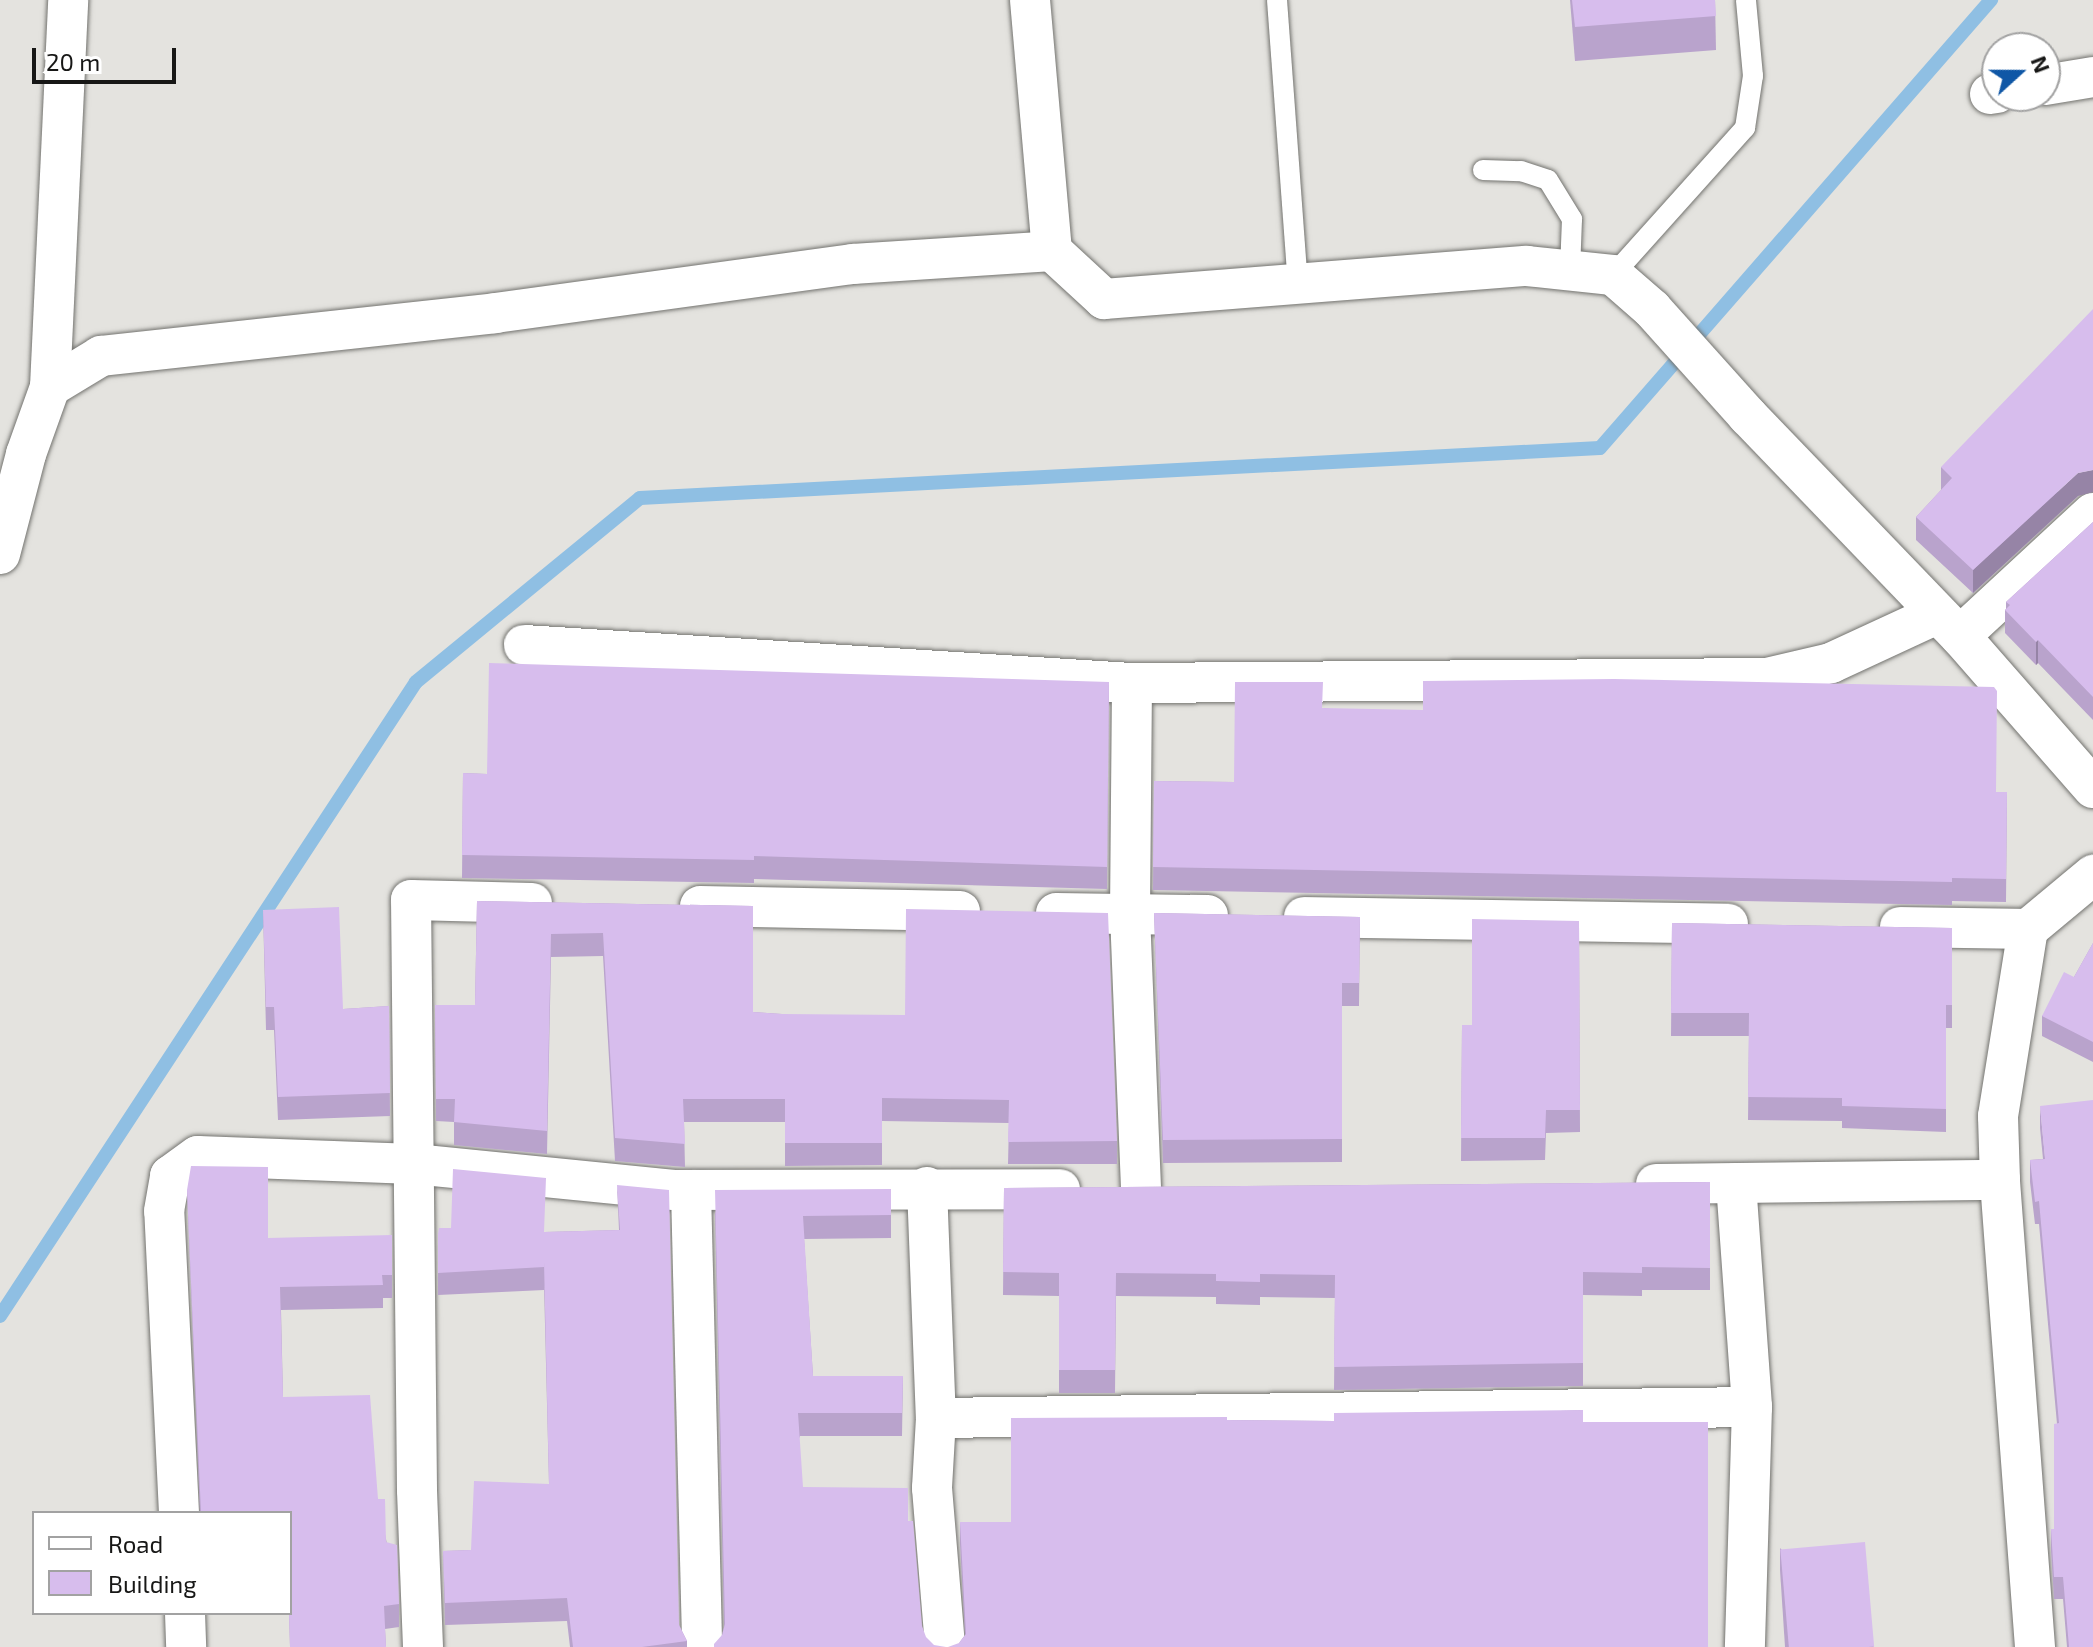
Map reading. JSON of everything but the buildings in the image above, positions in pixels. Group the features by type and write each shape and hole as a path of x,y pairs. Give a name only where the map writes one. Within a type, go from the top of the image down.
{"street":[{"path":"0,554 26,454 50,387 68,0"},
{"path":"1030,0 1052,251 1104,299 1527,266 1613,275 1652,309 1748,416 1949,625 2093,788"},
{"path":"2061,82 2093,77"},
{"path":"50,387 101,356 495,313 853,264 1052,251"},
{"path":"524,645 1132,683 1767,678 1831,663 1949,625 2093,513"},
{"path":"179,1511 164,1211 170,1176 198,1156 414,1164 691,1190 927,1187 1130,1189 1132,683"},
{"path":"1870,927 2028,929 2093,875"},
{"path":"423,1647 417,1490 411,900 571,904"},
{"path":"667,905 1760,925"},
{"path":"2028,929 1998,1116 2000,1180 2035,1647"},
{"path":"1627,1184 2000,1180"},
{"path":"1736,1183 1752,1407 1745,1647"},
{"path":"927,1187 936,1418 932,1488 945,1647"},
{"path":"691,1190 702,1647"},
{"path":"936,1418 1752,1407"},
{"path":"185,1615 186,1647"}],"lane":[{"path":"1277,0 1298,284"},
{"path":"1613,275 1745,128 1753,76 1746,0"},
{"path":"1483,170 1521,171 1548,180 1572,219 1570,271"}],"waterway":[{"path":"0,1316 416,682 640,498 1600,448 1991,0"}]}
